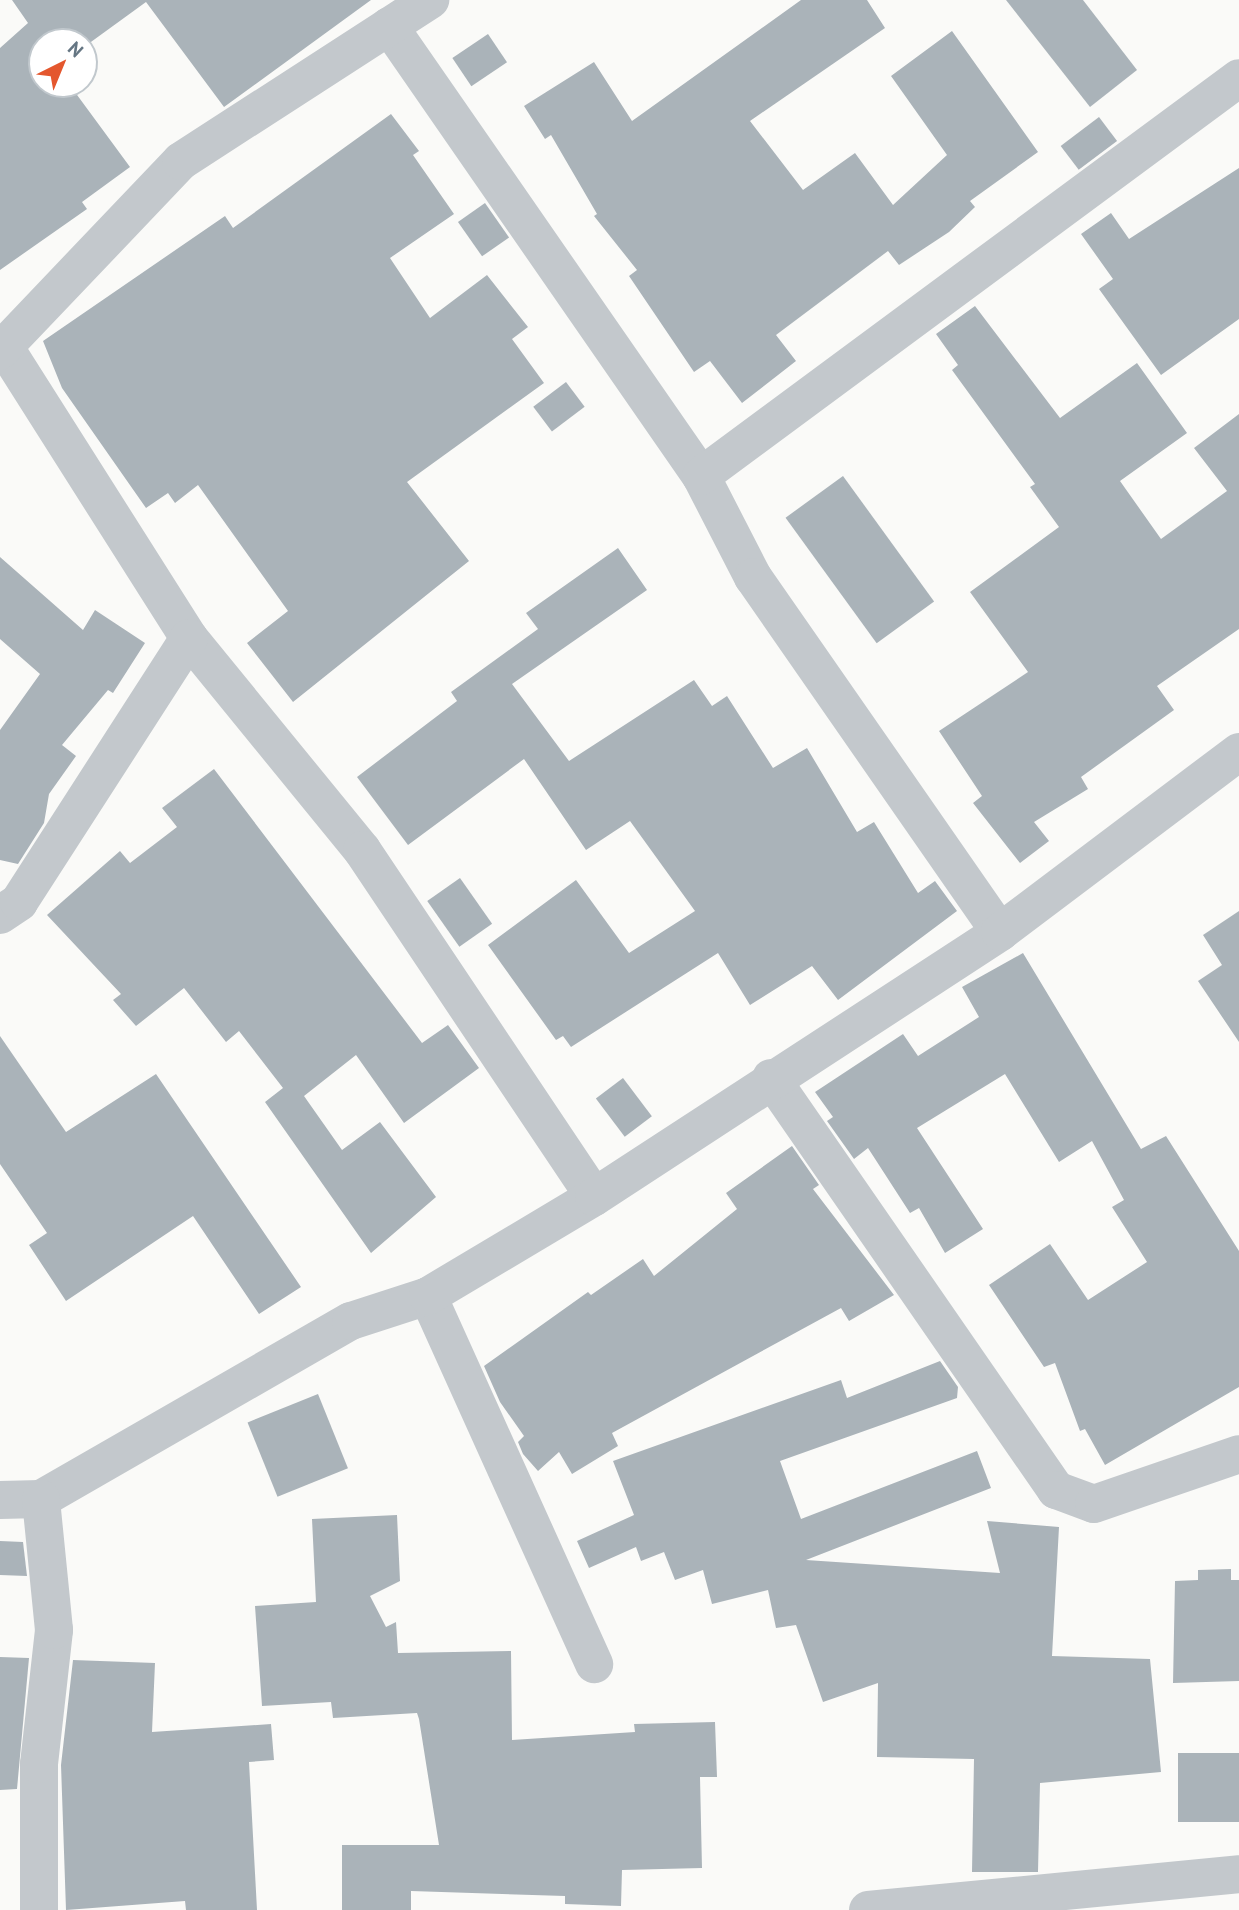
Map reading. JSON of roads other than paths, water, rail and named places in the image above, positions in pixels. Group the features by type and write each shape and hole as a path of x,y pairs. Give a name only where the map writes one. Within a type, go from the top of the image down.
{"street":[{"path":"430,0 181,161 3,349 189,638 362,850 594,1198"},
{"path":"389,26 701,475 753,577 1000,932"},
{"path":"701,475 1239,78"},
{"path":"0,915 19,902 189,638"},
{"path":"0,1500 41,1499 351,1321 428,1296 594,1198 771,1078 1000,932 1239,752"},
{"path":"771,1078 1056,1490 1094,1504 1239,1454"},
{"path":"428,1296 594,1664"},
{"path":"39,1910 39,1764 54,1630 41,1499"},
{"path":"868,1910 1239,1874"}]}
